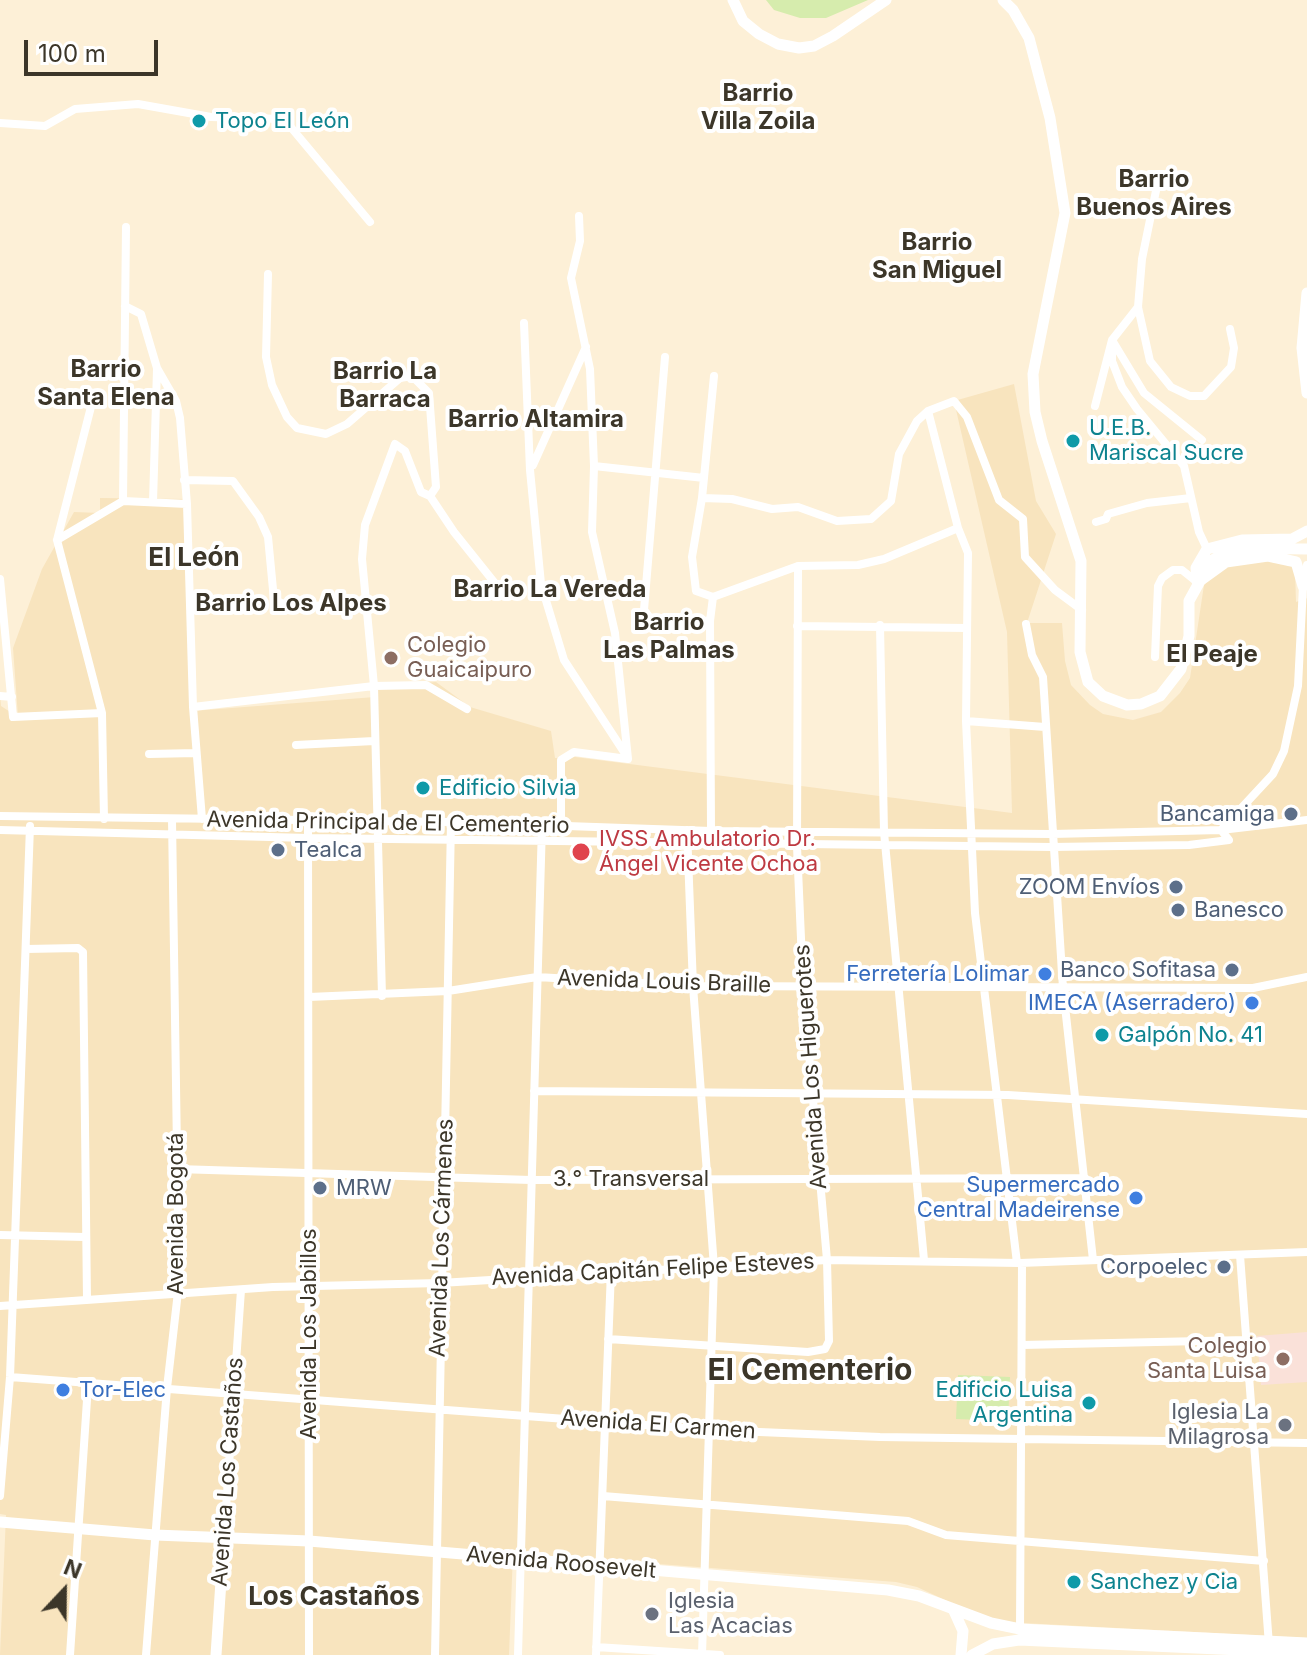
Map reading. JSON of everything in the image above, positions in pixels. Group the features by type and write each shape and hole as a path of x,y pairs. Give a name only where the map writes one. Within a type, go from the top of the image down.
{"street":[{"path":"733,0 743,21 759,34 778,44 799,48 814,46 833,36 886,0"},
{"path":"1003,0 1013,10 1029,38 1050,118 1065,213 1033,374 1042,441 1081,561 1080,652 1088,682 1114,701 1141,704 1167,691 1181,669 1189,636 1189,601 1197,582 1196,568 1209,555 1242,540 1292,539 1307,531"},
{"path":"0,123 45,126 75,109 138,104 211,117 284,119 370,222"},
{"path":"1159,176 1142,259 1138,307 1150,361 1171,387 1190,396 1204,396 1231,367 1234,348 1230,329"},
{"path":"579,216 580,241 571,278 572,299 586,346 594,466 592,532 615,633 628,759"},
{"path":"123,501 126,227"},
{"path":"268,274 266,357 272,385 287,417 297,428 326,434 347,424 400,378 412,376 429,393 436,487 430,496"},
{"path":"1307,293 1302,348 1307,393"},
{"path":"125,306 141,314 157,368 176,401 180,418 187,504 193,707 202,819"},
{"path":"1095,406 1112,340 1138,307"},
{"path":"524,323 530,470 541,584 564,660 628,759"},
{"path":"1112,340 1144,393 1202,440"},
{"path":"1112,340 1112,361 1122,387 1184,466 1209,555"},
{"path":"530,470 586,346"},
{"path":"665,357 658,472 644,610 650,618 710,621"},
{"path":"153,502 157,368"},
{"path":"714,376 702,498 692,557 696,591 713,597 798,566 858,565 884,559 958,528"},
{"path":"93,399 57,540 102,713 104,819"},
{"path":"702,498 732,499 772,509 798,507 837,521 871,519 891,501 899,454 912,429 928,411 954,401 961,407 999,500 1023,519 1025,557 1055,590 1082,610"},
{"path":"928,411 958,528 968,553 966,721 982,986 1020,1263 1020,1629"},
{"path":"382,996 374,686 362,559 365,525 395,444 405,451 421,492 430,496 502,592"},
{"path":"594,466 704,478"},
{"path":"184,480 233,481 259,517 268,537 274,600 292,607 367,603"},
{"path":"1096,522 1106,519 1108,514 1147,503 1191,498"},
{"path":"57,540 123,501 187,504"},
{"path":"1209,555 1245,548 1307,549"},
{"path":"1197,582 1226,562 1268,556 1296,562 1303,586"},
{"path":"0,830 797,846 1052,847 1189,845 1229,840 1221,830 1273,774 1291,727 1307,565"},
{"name":"Avenida Los Higuerotes","path":"608,1339 714,1347 825,1349 830,1329 827,1260 803,985 796,830 798,566"},
{"path":"1155,657 1158,586 1162,578 1173,570 1182,570 1197,582"},
{"path":"0,579 13,717 102,713"},
{"path":"711,831 710,621 713,597"},
{"path":"1026,624 1032,655 1043,677 1063,988 1093,1260"},
{"path":"880,625 884,832 919,1179 924,1260"},
{"path":"797,626 967,628"},
{"path":"1298,676 1307,664"},
{"path":"193,707 374,686 426,685 467,709"},
{"path":"0,696 12,697"},
{"path":"966,721 1045,727"},
{"path":"296,745 374,741"},
{"path":"561,826 561,760 574,752 628,759"},
{"path":"149,754 196,753"},
{"name":"Avenida Principal de El Cementerio","path":"0,816 451,822 711,831 1052,834 1221,830 1307,820"},
{"path":"0,1496 10,1377 30,816"},
{"name":"Avenida Bogotá","path":"146,1655 177,1295 172,819"},
{"name":"Avenida Los Jabillos","path":"308,820 309,1655"},
{"name":"Avenida Los Cármenes","path":"435,1655 451,822"},
{"path":"518,1655 542,825"},
{"path":"687,830 693,986 714,1267 714,1347 702,1654"},
{"path":"26,949 78,948 83,952 87,1300"},
{"name":"Avenida Louis Braille","path":"309,997 448,991 537,977 693,986 1063,988 1253,988 1307,977"},
{"path":"534,1091 997,1095 1307,1114"},
{"name":"3.° Transversal","path":"177,1169 531,1180 1085,1178"},
{"path":"0,1235 85,1237"},
{"name":"Avenida Capitán Felipe Esteves","path":"0,1306 241,1290 440,1283 527,1275 827,1260 1020,1263 1307,1252"},
{"path":"1240,1255 1269,1646"},
{"path":"611,1271 596,1651 720,1655"},
{"name":"Avenida Los Castaños","path":"216,1655 241,1290"},
{"path":"1022,1345 1246,1340"},
{"name":"Avenida El Carmen","path":"10,1377 711,1430 1307,1443"},
{"path":"70,1655 88,1385"},
{"path":"603,1496 908,1521 946,1535 1264,1561"},
{"name":"Avenida Roosevelt","path":"0,1522 155,1535 309,1541 909,1593 954,1611 1020,1629 1269,1646 1307,1653"},
{"path":"954,1611 963,1631 961,1655"},
{"name":"Avenida Roosevelt","path":"972,1655 993,1644 1019,1640 1269,1646 1307,1643"}],"shaded area":[{"path":"1014,384 1036,501 1056,534 1027,623 1062,623 1065,661 1071,685 1090,705 1103,714 1133,720 1161,712 1180,693 1190,678 1204,585 1224,564 1286,560 1295,570 1296,602 1307,598 1307,1638 1003,1622 973,1613 917,1587 896,1582 513,1553 509,1655 0,1655 6,1515 0,1514 0,695 1,706 18,717 13,648 42,569 74,512 100,513 100,498 190,499 192,711 375,697 376,687 436,682 470,707 551,731 555,758 575,757 1012,813 1007,632 954,401"},
{"name":"Colegio Santa Luisa","path":"1307,1332 1307,1382 1261,1385 1257,1336"}],"green space":[{"path":"766,0 868,0 826,18 800,18 774,10"},
{"path":"958,1375 1010,1377 1008,1421 956,1419"}],"place":[{"name":"Topo El León","path":"199,121"},
{"name":"U.E.B. Mariscal Sucre","path":"1073,441"},
{"name":"Colegio Guaicaipuro","path":"391,658"},
{"name":"Edificio Silvia","path":"423,788"},
{"name":"Bancamiga","path":"1291,814"},
{"name":"Tealca","path":"278,850"},
{"name":"IVSS Ambulatorio Dr. Ángel Vicente Ochoa","path":"581,852"},
{"name":"ZOOM Envíos","path":"1176,887"},
{"name":"Banesco","path":"1178,910"},
{"name":"Banco Sofitasa","path":"1232,970"},
{"name":"Ferretería Lolimar","path":"1045,974"},
{"name":"IMECA (Aserradero)","path":"1252,1003"},
{"name":"Galpón No. 41","path":"1102,1035"},
{"name":"MRW","path":"320,1188"},
{"name":"Supermercado Central Madeirense","path":"1136,1198"},
{"name":"Corpoelec","path":"1224,1267"},
{"name":"Colegio Santa Luisa","path":"1283,1359"},
{"name":"Tor-Elec","path":"63,1390"},
{"name":"Edificio Luisa Argentina","path":"1089,1403"},
{"name":"Iglesia La Milagrosa","path":"1285,1425"},
{"name":"Sanchez y Cia","path":"1074,1582"},
{"name":"Iglesia Las Acacias","path":"652,1614"}],"district":[{"name":"Barrio Villa Zoila","path":"758,108"},
{"name":"Barrio Buenos Aires","path":"1154,194"},
{"name":"Barrio San Miguel","path":"937,257"},
{"name":"Barrio Santa Elena","path":"106,384"},
{"name":"Barrio La Barraca","path":"385,386"},
{"name":"Barrio Altamira","path":"536,420"},
{"name":"El León","path":"194,558"},
{"name":"Barrio La Vereda","path":"550,590"},
{"name":"Barrio Los Alpes","path":"291,604"},
{"name":"Barrio Las Palmas","path":"669,637"},
{"name":"El Peaje","path":"1212,655"},
{"name":"El Cementerio","path":"810,1371"},
{"name":"Los Castaños","path":"334,1597"}]}
